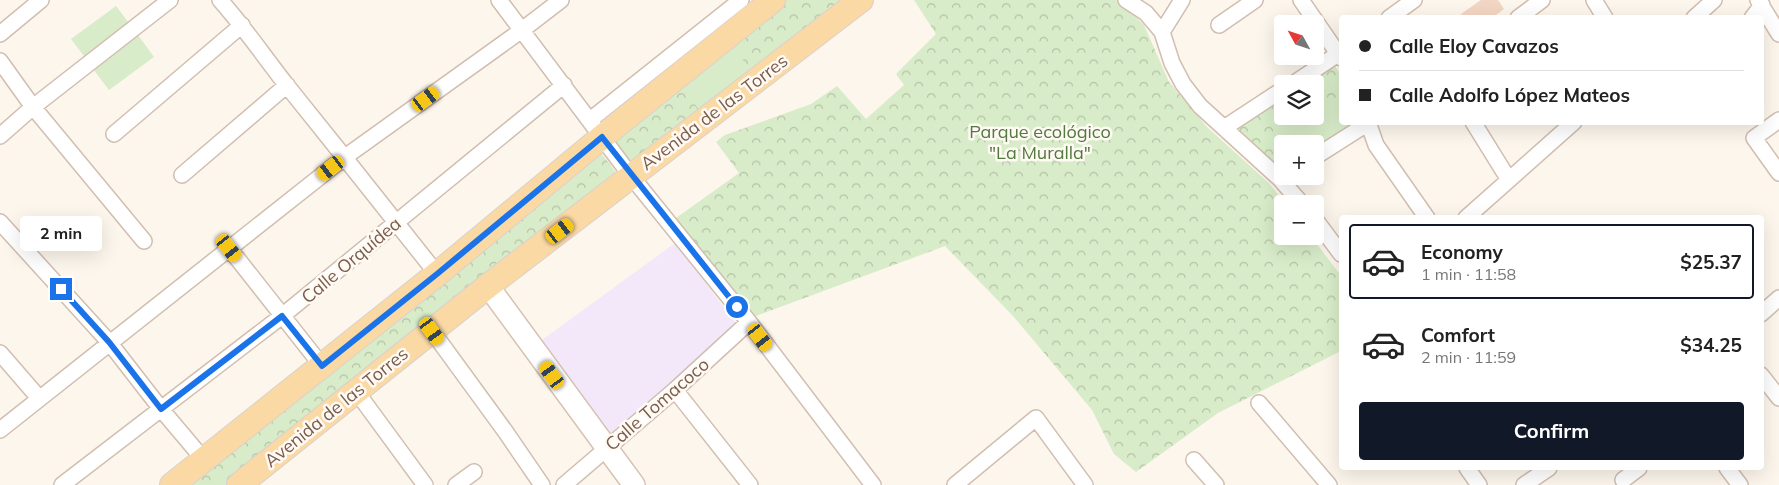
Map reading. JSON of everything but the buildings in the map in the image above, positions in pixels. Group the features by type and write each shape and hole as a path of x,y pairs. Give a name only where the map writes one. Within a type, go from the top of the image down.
{"main road":[{"path":"172,485 437,274 596,128 773,0"},
{"name":"Avenida de las Torres","path":"239,485 488,286 861,0"}],"street":[{"path":"0,34 41,0"},
{"path":"0,136 33,107 170,0"},
{"path":"220,0 242,25 287,85 437,274"},
{"path":"499,0 631,176 749,322 873,485"},
{"path":"0,430 345,156 561,0"},
{"path":"596,128 741,0"},
{"path":"1126,0 1146,13 1162,32 1172,63 1183,84 1200,106 1274,170"},
{"path":"1162,32 1182,0"},
{"path":"1219,25 1255,0"},
{"path":"1301,0 1339,53"},
{"path":"1393,15 1414,0"},
{"path":"1522,15 1542,0"},
{"path":"1594,0 1603,15"},
{"path":"1697,15 1714,0"},
{"path":"1754,15 1760,3"},
{"path":"1760,3 1779,34"},
{"path":"114,134 242,25"},
{"path":"1307,75 1339,55"},
{"path":"0,61 33,107 144,241"},
{"path":"182,175 287,85"},
{"name":"Calle Orquídea","path":"62,485 282,316 564,85"},
{"path":"1224,128 1274,95"},
{"path":"1779,120 1754,138 1779,172"},
{"path":"1324,152 1366,125"},
{"path":"1370,125 1376,144 1425,215"},
{"path":"1475,125 1509,180"},
{"path":"1469,215 1571,125"},
{"path":"0,222 109,342 161,409 204,460"},
{"path":"1324,231 1339,251"},
{"path":"229,248 322,366"},
{"path":"488,286 634,485"},
{"path":"1764,311 1779,298"},
{"name":"Calle Tomacoco","path":"564,485 675,390 749,322"},
{"path":"432,331 542,485"},
{"path":"0,353 39,398"},
{"path":"1764,379 1779,398"},
{"path":"675,390 750,485"},
{"path":"356,391 425,485"},
{"path":"1259,403 1326,484"},
{"path":"960,484 1036,418 1085,485"},
{"path":"1194,460 1216,485"},
{"path":"1468,470 1479,485"},
{"path":"1524,485 1546,470"},
{"path":"1623,480 1637,470"},
{"path":"1729,470 1740,485"},
{"path":"456,485 474,472"}],"shaded area":[{"path":"675,243 738,326 608,436 542,340"}],"green space":[{"path":"786,0 848,0 633,167 615,143 615,136"},
{"name":"Parque ecológico \"La Muralla\"","path":"914,0 1116,0 1123,4 1144,25 1169,82 1207,127 1270,184 1278,195 1274,195 1274,245 1318,245 1339,273 1339,352 1218,413 1136,472 1114,454 1092,410 1013,316 945,246 753,317 676,218 739,173 716,142 725,135 811,104 837,86 866,119 904,85 896,74 936,34"},
{"path":"116,6 132,27 87,60 71,39"},
{"path":"138,35 154,57 109,90 93,69"},
{"path":"734,47 751,71 699,110 682,86"},
{"path":"1334,65 1339,72 1339,125 1355,125 1324,145 1324,135 1274,135 1274,166 1234,128 1274,103 1274,125 1324,125 1324,75 1318,75"},
{"path":"1330,96 1339,111 1339,125 1349,126 1324,141 1324,135 1283,135 1279,129 1285,125 1324,125 1324,100"},
{"path":"595,152 602,154 617,174 233,485 177,485"}],"route":[{"path":"61,289 109,342 161,409 282,316 322,366 437,274 602,137 631,176 737,307"}]}
